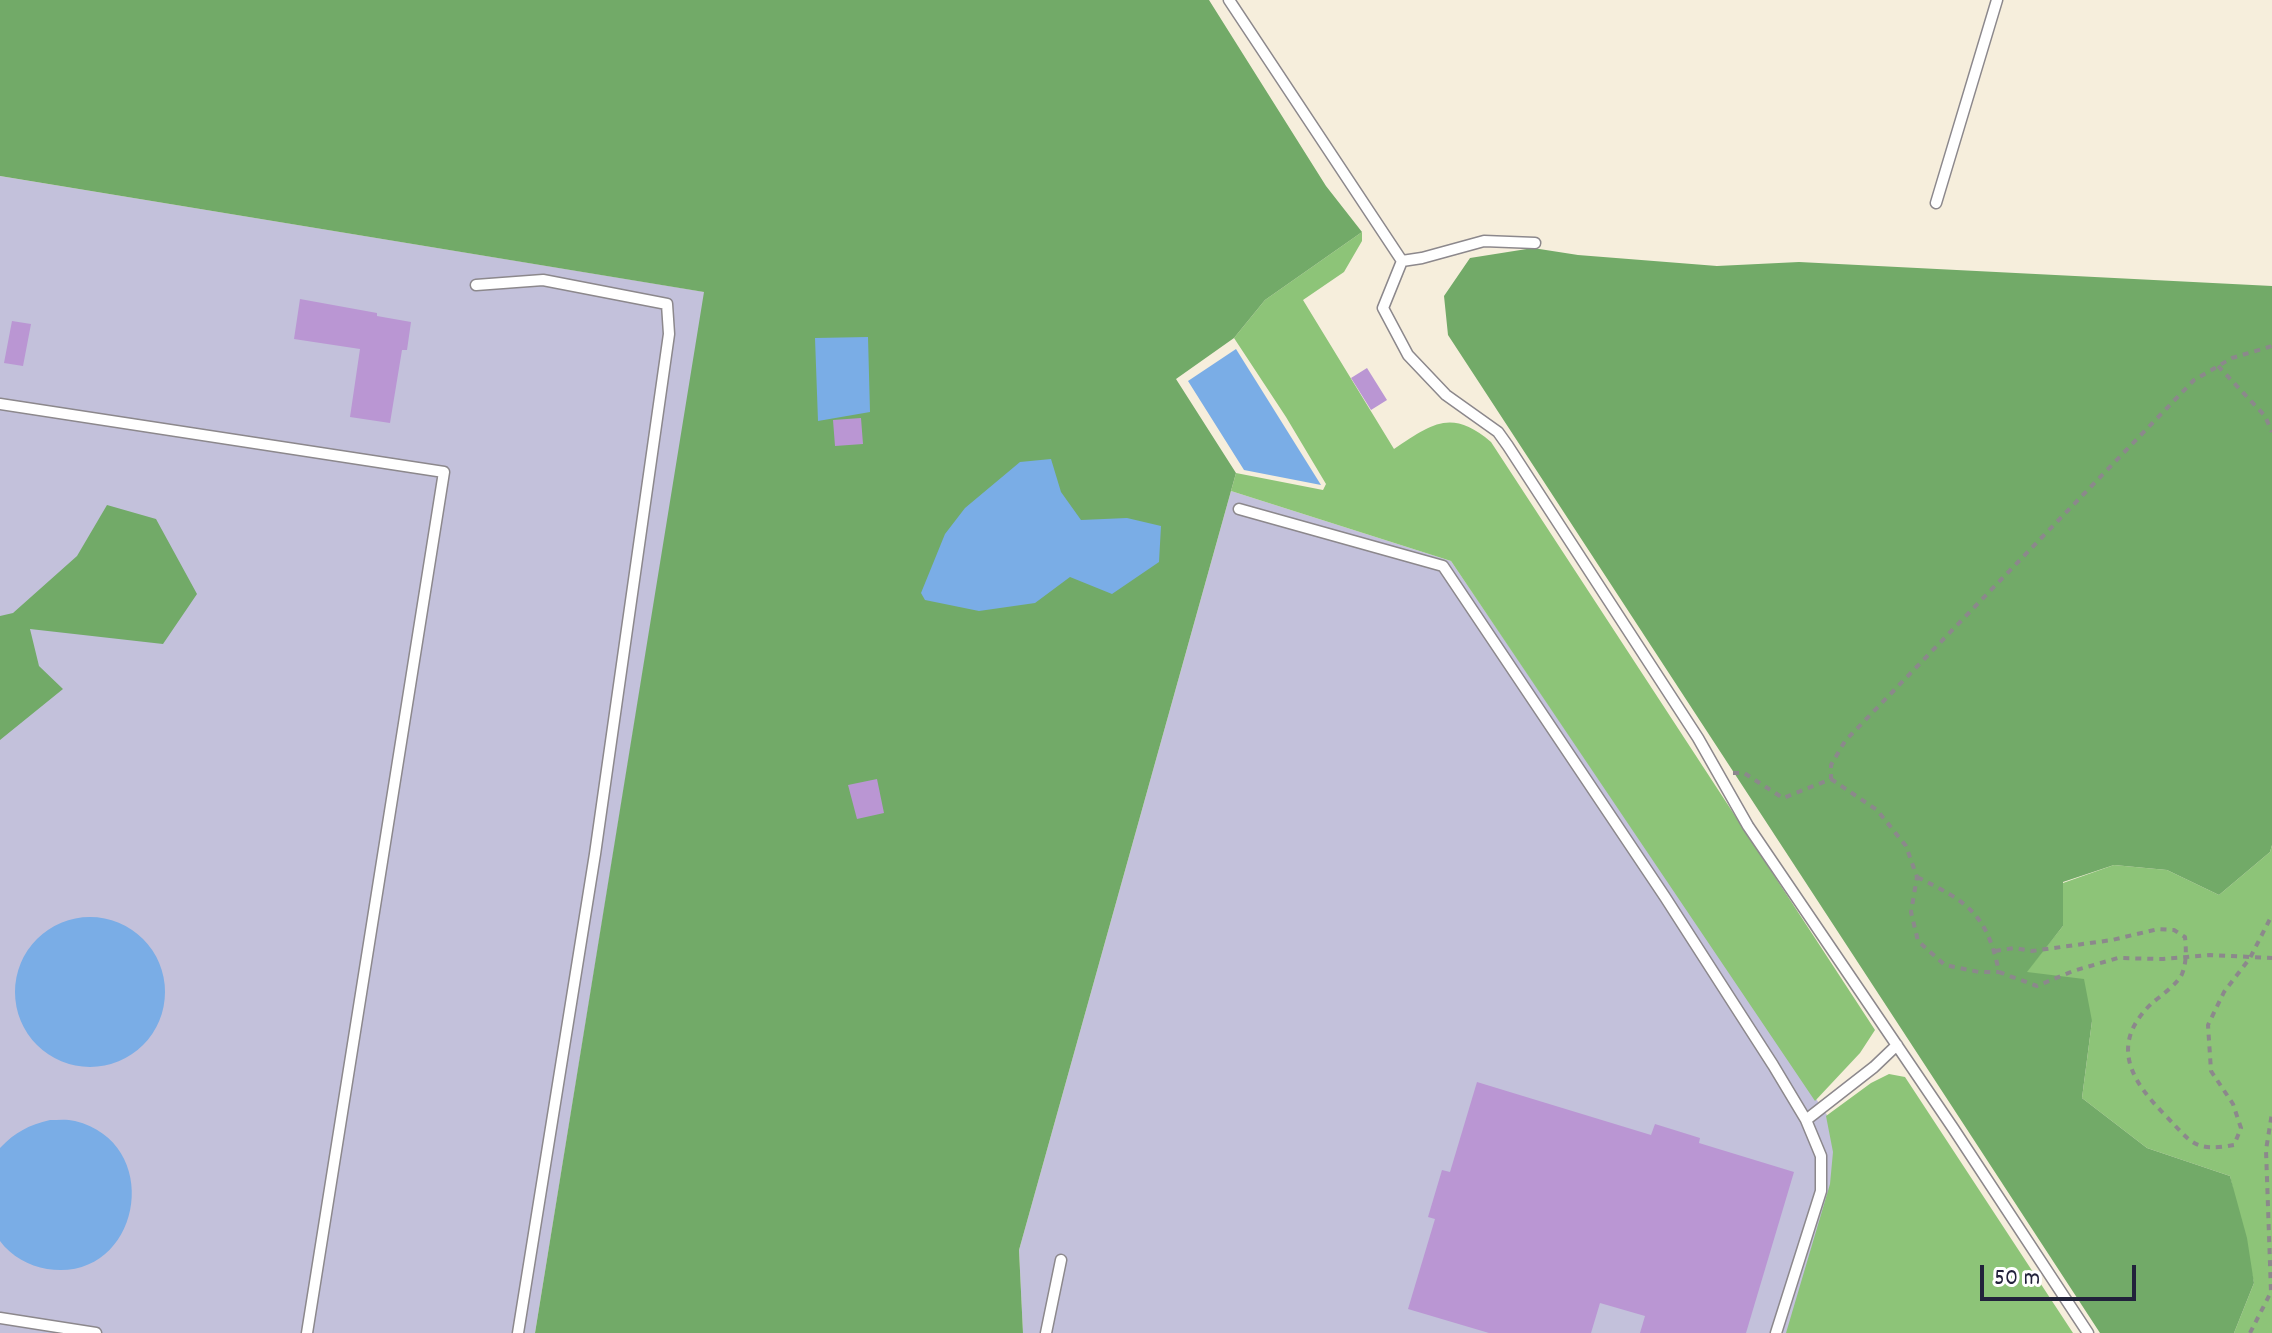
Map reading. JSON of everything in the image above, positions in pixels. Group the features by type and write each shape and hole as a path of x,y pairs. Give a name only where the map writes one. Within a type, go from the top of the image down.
{"lane":[{"path":"1229,0 1402,261"},
{"path":"1936,203 1997,0"},
{"path":"1402,261 1484,241 1535,243"},
{"path":"1402,261 1383,308 1408,355 1446,395 1498,432 1698,738 1748,826 2088,1333"},
{"path":"476,285 543,280 667,304 669,334 595,854 518,1333"},
{"path":"0,404 444,472 307,1333"},
{"path":"1239,509 1443,566 1673,910 1773,1065 1806,1120 1821,1156 1821,1191 1776,1333"},
{"path":"1806,1120 1897,1045"},
{"path":"1046,1333 1061,1260"},
{"path":"0,1318 96,1333"}],"path":[{"path":"1831,779 1831,765 1845,741 2194,380 2232,358 2272,346"},
{"path":"2218,366 2265,416 2272,432"},
{"path":"1718,773 1744,773 1783,798 1831,779"},
{"path":"1831,779 1877,810 1906,846 1917,877 1911,912 1918,941 1945,965 1979,972 1999,972 2037,986 2073,971 2118,958 2163,959 2210,955 2272,958"},
{"path":"1917,877 1952,894 1978,916 1995,951 1999,972"},
{"path":"1995,951 2014,948 2032,951 2112,940 2158,929 2174,930 2185,937 2186,957 2182,975 2144,1012 2129,1037 2129,1068 2149,1098 2179,1130 2200,1148 2217,1148 2234,1145 2241,1128 2233,1104 2211,1071 2208,1025 2224,992 2250,958 2272,915"},
{"path":"2250,1333 2271,1292 2266,1150 2272,1113"}],"shaded area":[{"path":"0,176 705,292 535,1333 0,1333"},
{"path":"1231,491 1451,561 1846,1143 1791,1333 1023,1333 1019,1250"}],"green space":[{"path":"0,0 1209,0 1326,186 1362,232 1265,300 1234,338 1176,379 1236,473 1019,1250 1023,1333 535,1333 704,292 0,176"},
{"path":"1362,232 1362,241 1344,272 1303,300 1394,449 1442,423 1464,425 1491,442 1875,1030 1860,1053 1815,1101 1451,561 1231,491 1236,473 1323,490 1326,484 1234,338 1265,300"},
{"path":"1533,248 1578,255 1717,266 1799,262 2272,286 2270,852 2219,895 2167,870 2114,865 2063,882 2063,926 2027,972 2084,979 2092,1021 2082,1098 2147,1148 2230,1176 2247,1238 2254,1283 2234,1333 2100,1333 1448,335 1444,296 1470,258"},
{"path":"107,505 156,519 197,594 163,644 30,629 39,666 63,689 0,740 0,616 13,613 77,556"},
{"path":"2272,845 2272,1333 2234,1333 2254,1283 2230,1176 2147,1148 2082,1098 2092,1021 2026,972 2063,926 2063,883 2114,865 2167,870 2219,895 2270,852"},
{"path":"1889,1074 1905,1077 2073,1333 1786,1333 1830,1184 1833,1152 1826,1116 1871,1083"}],"water":[{"path":"868,337 870,412 818,421 815,338"},
{"path":"1236,349 1321,485 1244,470 1188,381"},
{"path":"1051,459 1061,492 1081,520 1127,518 1161,526 1159,562 1112,594 1070,577 1035,603 979,611 925,600 921,593 945,534 965,508 1020,462"},
{"path":"90,917 119,923 143,939 159,963 165,992 159,1021 143,1045 119,1061 90,1067 61,1061 37,1045 21,1021 15,992 21,963 37,939 61,923"},
{"path":"50,1120 75,1121 104,1135 123,1156 131,1182 130,1209 121,1235 104,1255 79,1268 47,1269 34,1265 15,1256 0,1241 0,1148 23,1130"}],"building":[{"path":"300,299 411,322 407,350 402,350 390,423 350,417 360,349 294,339"},
{"path":"12,321 31,324 23,366 4,363"},
{"path":"1367,368 1387,400 1371,410 1351,378"},
{"path":"861,418 863,444 835,446 833,420"},
{"path":"877,779 884,813 857,819 848,785"},
{"path":"1477,1082 1651,1135 1655,1124 1700,1138 1699,1143 1794,1172 1746,1333 1640,1333 1645,1316 1600,1303 1591,1333 1489,1333 1408,1309 1435,1219 1428,1217 1442,1170 1450,1172"}]}
